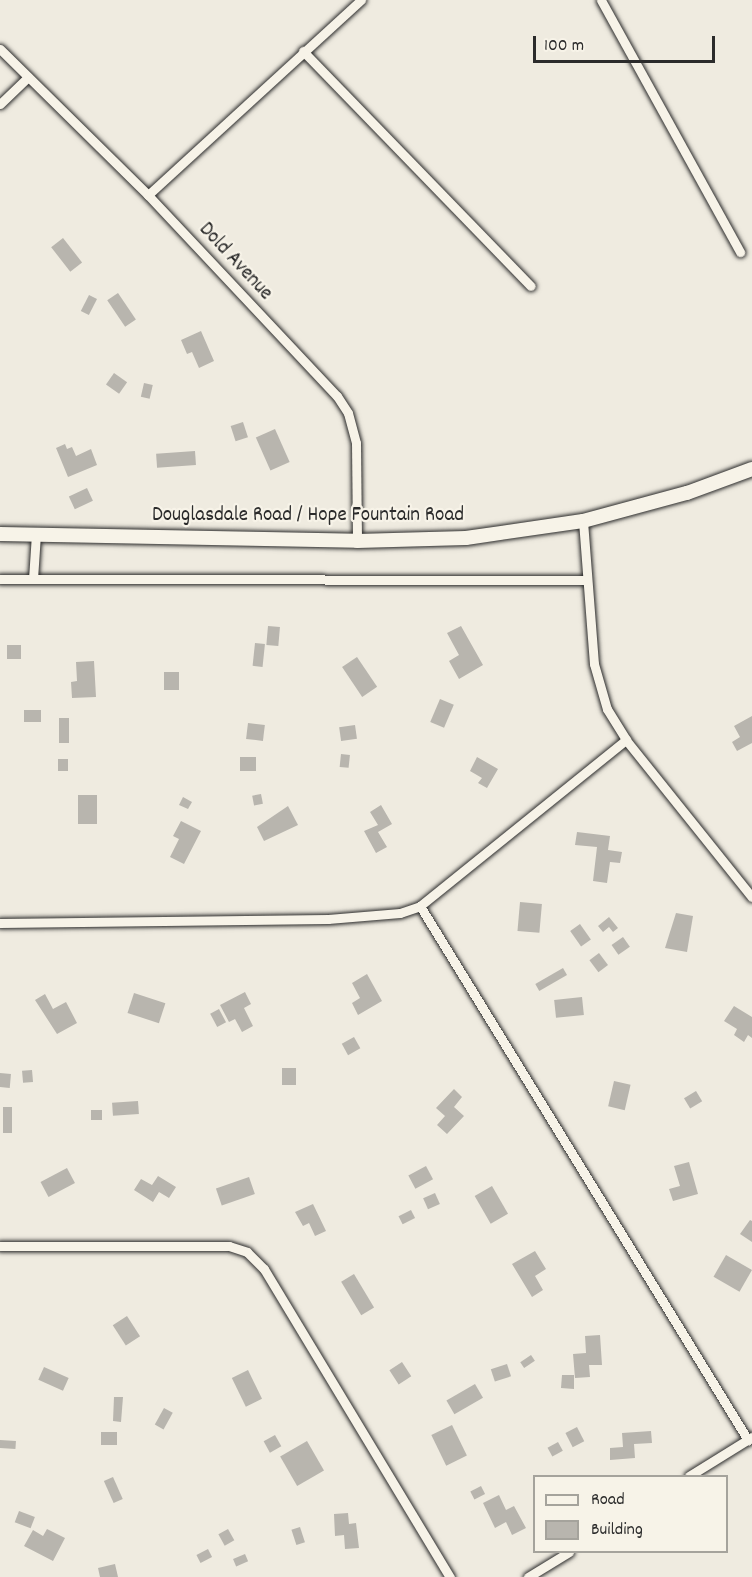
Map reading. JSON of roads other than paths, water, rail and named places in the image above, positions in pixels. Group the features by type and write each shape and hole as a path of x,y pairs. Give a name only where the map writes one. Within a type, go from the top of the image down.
{"main road":[{"name":"Douglasdale Road / Hope Fountain Road","path":"0,534 357,540 466,537 583,521 676,496 752,469"}],"street":[{"path":"148,195 361,0"},
{"path":"601,0 740,252"},
{"name":"Dold Avenue","path":"0,49 148,195 343,404 356,442 357,540"},
{"path":"303,51 531,286"},
{"path":"0,104 28,77"},
{"path":"583,521 586,580 598,685 626,740 752,897"},
{"path":"33,579 36,534"},
{"path":"0,579 586,580"},
{"path":"0,923 328,919 388,916 420,906 626,740"},
{"path":"420,906 750,1438 691,1475"},
{"path":"0,1246 229,1246 247,1252 264,1269 450,1577"},
{"path":"528,1577 566,1553"}]}
